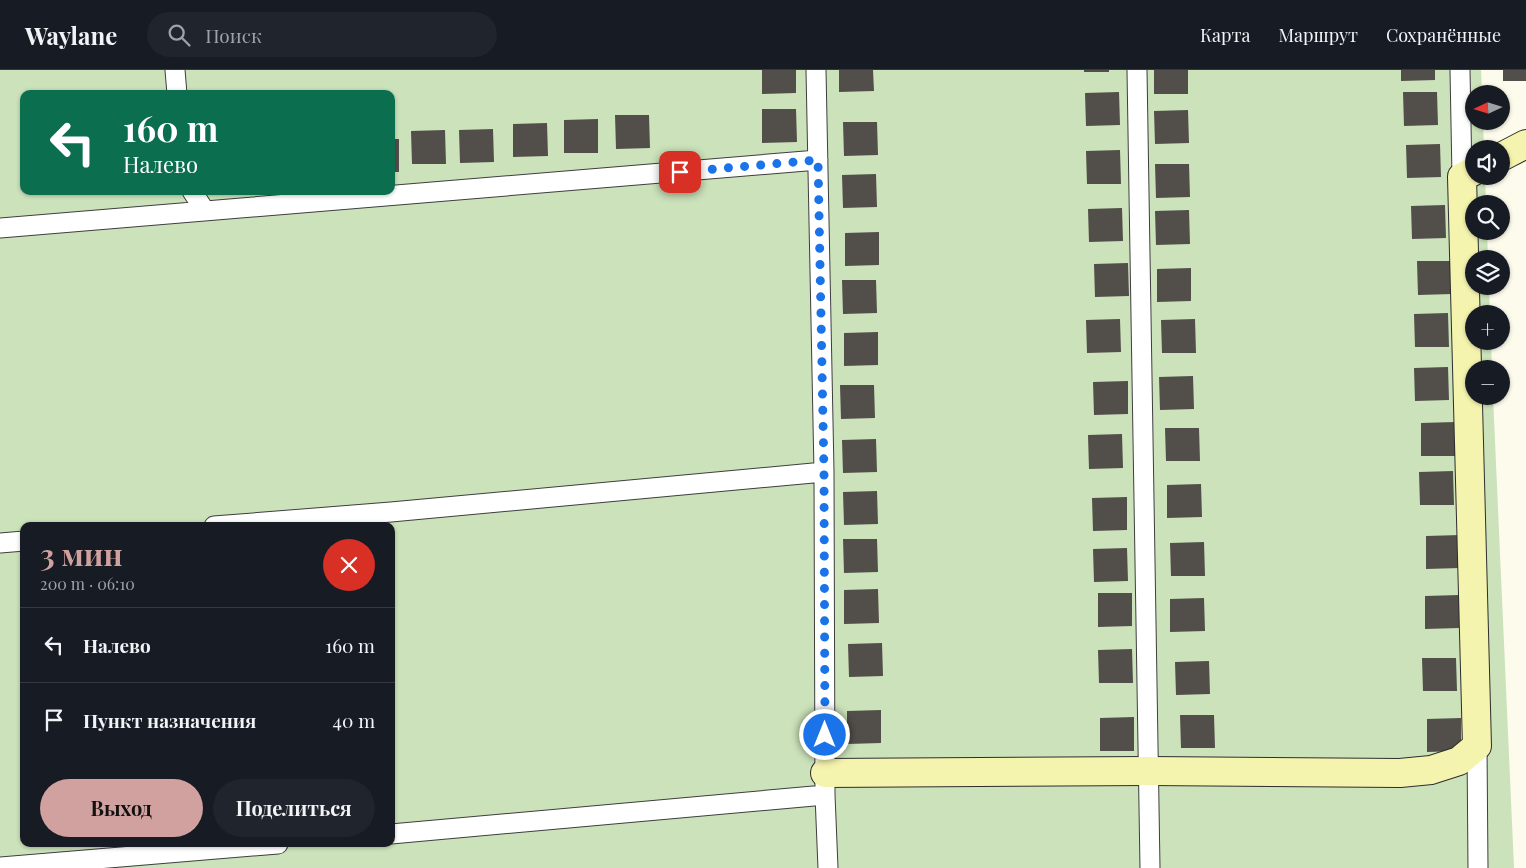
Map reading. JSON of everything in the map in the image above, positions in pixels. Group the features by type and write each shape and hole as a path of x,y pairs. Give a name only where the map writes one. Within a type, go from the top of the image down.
{"street":[{"path":"175,70 177,90"},
{"path":"816,70 824,472 825,784 828,868"},
{"path":"1137,70 1150,868"},
{"path":"1460,70 1465,140"},
{"path":"1510,152 1526,144"},
{"path":"0,228 818,160"},
{"path":"1468,185 1478,868"},
{"path":"195,195 205,211"},
{"path":"264,522 824,472"},
{"path":"0,543 20,541"},
{"path":"395,834 825,784 1149,770 1400,773 1431,770 1459,761 1477,746"},
{"path":"0,867 242,847"}],"green space":[{"path":"0,70 1481,70 1482,85 1465,85 1465,130 1483,130 1484,140 1465,140 1465,185 1485,185 1486,195 1465,195 1465,240 1487,240 1488,250 1465,250 1465,295 1489,295 1490,305 1465,305 1465,350 1491,350 1492,360 1465,360 1465,405 1493,405 1514,868 0,868"}],"building":[{"path":"762,70 796,70 796,93 762,94"},
{"path":"839,70 873,70 874,91 839,92"},
{"path":"1084,70 1109,70 1109,72 1084,72"},
{"path":"1154,70 1188,70 1188,94 1154,94"},
{"path":"1401,70 1435,70 1435,80 1401,81"},
{"path":"1503,70 1526,70 1526,81 1503,81"},
{"path":"1119,92 1120,125 1086,126 1085,93"},
{"path":"1403,92 1437,92 1438,125 1404,126"},
{"path":"762,109 796,109 797,142 762,143"},
{"path":"1188,110 1189,143 1155,144 1154,111"},
{"path":"615,115 649,115 650,148 616,149"},
{"path":"598,119 598,153 564,153 564,120"},
{"path":"843,122 877,122 878,155 844,156"},
{"path":"547,123 548,156 513,157 513,124"},
{"path":"493,129 494,162 460,163 459,130"},
{"path":"445,130 446,164 412,164 411,131"},
{"path":"395,139 399,139 399,172 395,172"},
{"path":"1440,144 1441,177 1407,178 1406,145"},
{"path":"1120,150 1121,184 1087,184 1086,151"},
{"path":"1155,164 1189,164 1190,197 1156,198"},
{"path":"876,174 877,207 843,208 842,175"},
{"path":"1445,205 1446,238 1412,239 1411,206"},
{"path":"1122,208 1123,241 1089,242 1088,209"},
{"path":"1189,210 1190,244 1156,245 1155,211"},
{"path":"879,232 879,265 845,266 845,233"},
{"path":"1417,261 1451,261 1452,294 1418,295"},
{"path":"1128,263 1129,296 1095,297 1094,264"},
{"path":"1191,268 1191,301 1157,302 1157,269"},
{"path":"842,280 876,280 877,313 843,314"},
{"path":"1448,313 1449,347 1415,347 1414,314"},
{"path":"1120,319 1121,352 1087,353 1086,320"},
{"path":"1195,319 1196,353 1162,353 1161,320"},
{"path":"878,332 878,365 844,366 844,333"},
{"path":"1448,367 1449,400 1415,401 1414,368"},
{"path":"1193,376 1194,409 1160,410 1159,377"},
{"path":"1128,381 1128,414 1094,415 1093,382"},
{"path":"840,385 874,385 875,418 841,419"},
{"path":"1455,422 1455,456 1421,456 1421,423"},
{"path":"1165,428 1199,428 1200,461 1166,461"},
{"path":"1122,434 1123,468 1089,469 1088,435"},
{"path":"876,439 877,472 843,473 842,440"},
{"path":"1453,471 1454,505 1420,505 1419,472"},
{"path":"1201,484 1202,517 1167,518 1167,485"},
{"path":"877,491 878,524 844,525 843,492"},
{"path":"1127,497 1127,530 1093,531 1092,498"},
{"path":"1460,535 1460,568 1426,569 1426,536"},
{"path":"843,539 877,539 878,572 844,573"},
{"path":"1204,542 1205,576 1171,576 1170,543"},
{"path":"1127,548 1128,581 1094,582 1093,549"},
{"path":"878,589 879,623 844,624 844,590"},
{"path":"1098,593 1132,593 1132,626 1098,627"},
{"path":"1459,595 1459,628 1425,629 1425,596"},
{"path":"1204,598 1205,631 1170,632 1170,599"},
{"path":"882,643 883,676 849,677 848,644"},
{"path":"1132,649 1133,683 1099,683 1098,650"},
{"path":"1422,658 1456,658 1457,691 1423,691"},
{"path":"1209,661 1210,694 1176,695 1175,662"},
{"path":"881,710 881,743 847,744 847,711"},
{"path":"1180,715 1214,715 1215,748 1181,748"},
{"path":"1134,717 1134,751 1100,751 1100,718"},
{"path":"1461,718 1461,751 1427,752 1427,719"}],"route":[{"path":"680,172 818,160 824,472 825,735"}]}
